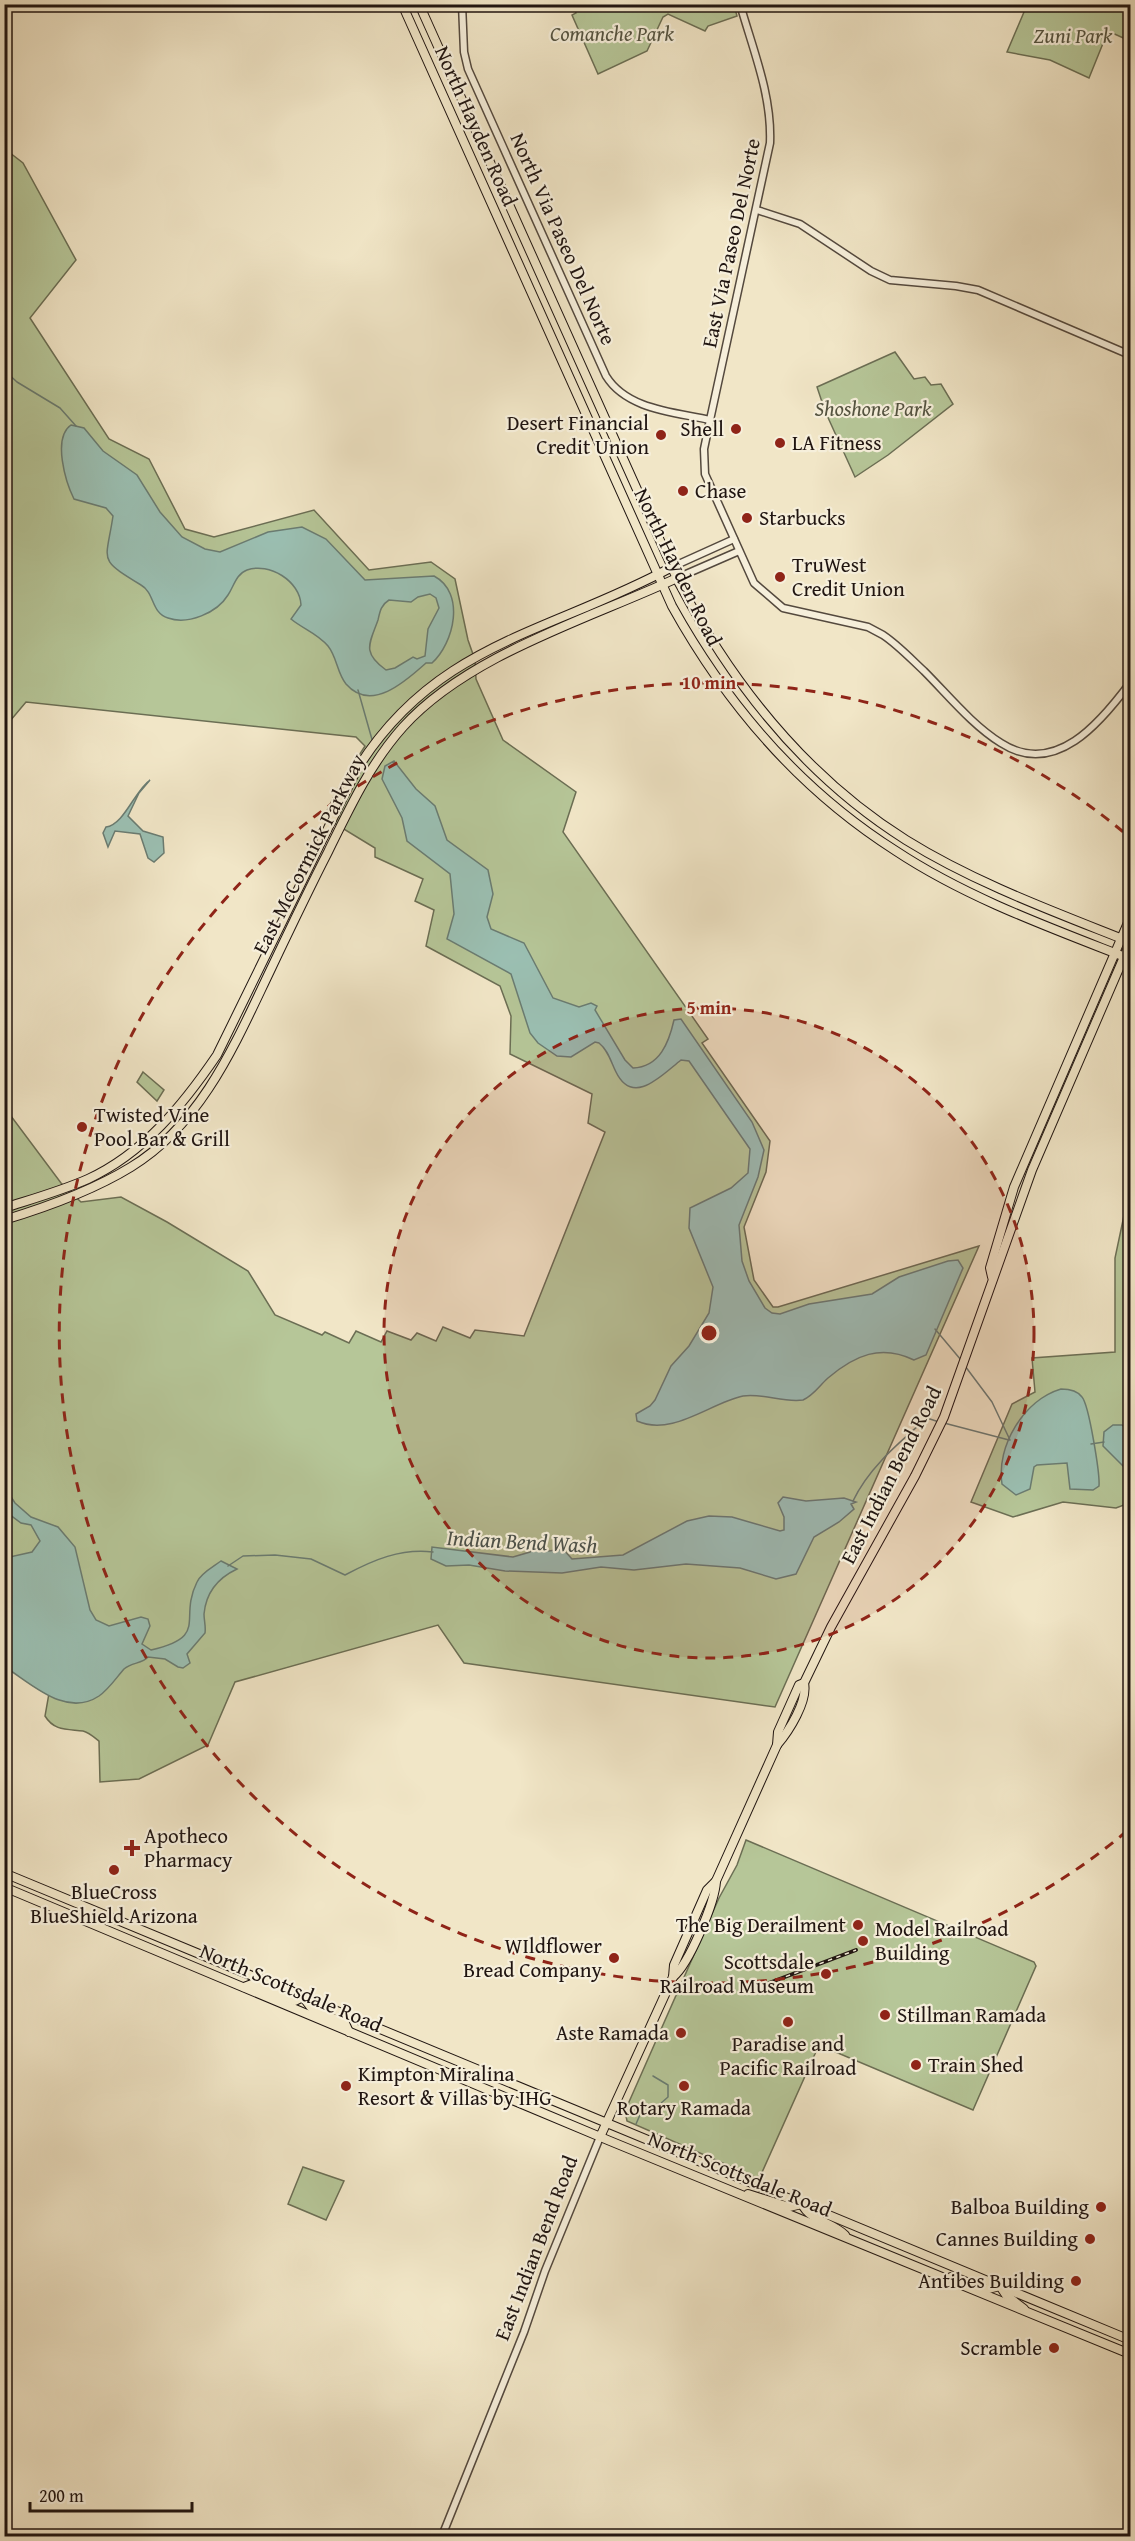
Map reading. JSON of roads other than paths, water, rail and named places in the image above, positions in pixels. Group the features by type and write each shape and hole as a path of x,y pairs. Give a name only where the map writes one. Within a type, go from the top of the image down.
{"main road":[{"name":"North Hayden Road","path":"402,4 658,575 687,632 732,700 777,754 836,808 897,852 982,897 1128,958"},
{"name":"North Hayden Road","path":"419,4 677,578 719,656 759,710 803,758 853,802 906,840 962,870 1131,943"},
{"name":"East McCormick Parkway","path":"4,1208 96,1175 126,1156 172,1116 217,1055 356,771 394,720 421,694 460,665 500,644 672,567"},
{"name":"East McCormick Parkway","path":"4,1220 101,1184 132,1166 181,1124 227,1062 366,776 405,725 431,700 466,675 505,654 677,578"},
{"name":"East Indian Bend Road","path":"992,1277 990,1268 1014,1187 1131,918"},
{"name":"East Indian Bend Road","path":"600,2137 673,1977 681,1970 693,1944 716,1892 716,1881 777,1745 786,1734 806,1690 804,1683 831,1628 908,1490 944,1417 968,1355 992,1277 998,1270 1032,1170 1128,958 1131,943"},
{"path":"96,1175 101,1184"},
{"name":"North Scottsdale Road","path":"4,1873 1131,2340"},
{"name":"North Scottsdale Road","path":"4,1887 600,2137 1131,2354"},
{"path":"244,1988 252,1984 295,2001 303,1997 313,2010 345,2023 349,2032"},
{"path":"738,2192 759,2195 789,2207 802,2204 810,2216 837,2227 849,2238"},
{"path":"940,2276 959,2278 988,2289 1000,2286 1005,2295 1028,2313"},
{"path":"1081,2334 1086,2322"}],"street":[{"name":"North Via Paseo Del Norte","path":"462,4 464,52 468,69 606,376 618,390 634,401 710,420"},
{"name":"East Via Paseo Del Norte","path":"740,4 762,78 771,124 769,153 704,448 705,474 754,583 783,608 868,627 883,634 997,741 1008,748 1029,754 1050,753 1074,743 1131,683"},
{"path":"757,210 800,224 871,271 890,280 978,290 1131,355"},
{"name":"East McCormick Parkway","path":"672,567 734,539"},
{"name":"East McCormick Parkway","path":"677,578 739,551"},
{"name":"East Indian Bend Road","path":"442,2536 524,2332 544,2271 600,2137"}],"water":[{"path":"71,425 84,428 103,451 137,475 160,512 182,537 205,549 220,552 268,532 302,527 326,539 365,580 434,576 444,584 453,606 451,631 440,654 432,663 426,663 409,678 388,691 377,695 356,692 346,684 331,650 324,642 291,619 301,605 295,588 282,576 265,569 256,568 243,572 223,601 209,612 193,619 168,618 159,612 145,589 111,564 107,551 113,516 106,508 74,499 67,483 62,461 62,440 65,431","holes":["430,594 436,598 439,608 428,629 425,656 417,659 413,657 395,668 386,670 378,664 370,652 370,641 380,611 386,602 389,600 411,602 418,597"]},
{"path":"394,761 416,789 435,806 447,840 488,870 493,894 487,917 491,929 524,943 553,998 579,1007 591,1003 597,1006 595,1010 625,1060 633,1068 642,1067 657,1058 666,1045 674,1020 681,1019 752,1122 764,1150 758,1177 739,1225 742,1261 749,1281 765,1308 772,1313 780,1314 809,1304 872,1294 899,1277 948,1261 958,1260 963,1268 926,1355 914,1360 890,1353 869,1354 858,1358 838,1370 803,1400 743,1396 677,1422 650,1425 637,1421 636,1414 650,1406 655,1400 671,1366 689,1346 709,1313 713,1287 689,1228 690,1208 731,1188 748,1173 750,1149 689,1061 681,1060 657,1080 639,1088 631,1087 623,1082 599,1043 595,1042 571,1057 557,1056 538,1043 530,1033 511,974 447,939 454,914 450,874 407,841 402,818 382,779 385,766"},
{"path":"150,780 139,793 128,816 143,831 163,837 164,853 154,862 148,858 140,834 115,831 108,847 103,833 106,827 112,825 124,814 139,791"},
{"path":"1061,1389 1078,1393 1085,1403 1094,1440 1099,1486 1093,1490 1070,1489 1067,1463 1037,1465 1034,1467 1030,1489 1016,1495 1002,1484 1001,1469 1008,1440 1015,1426 1035,1403"},
{"path":"1113,1425 1122,1425 1130,1432 1130,1473 1103,1446 1104,1432"},
{"path":"4,1486 15,1503 31,1517 58,1527 75,1547 90,1610 96,1620 109,1626 141,1617 148,1619 150,1626 142,1644 151,1650 169,1645 180,1639 186,1632 189,1625 192,1595 197,1582 204,1573 221,1561 237,1569 219,1581 210,1592 204,1614 205,1633 187,1654 190,1663 183,1668 165,1659 148,1657 124,1669 99,1696 87,1702 74,1703 50,1696 5,1667 5,1558 32,1552 40,1541 31,1525 21,1523 5,1511"},
{"path":"783,1497 806,1501 844,1498 856,1502 851,1504 854,1509 839,1522 814,1537 796,1574 776,1579 740,1568 686,1564 634,1570 601,1567 562,1573 505,1571 469,1565 446,1566 431,1559 432,1547 513,1557 530,1552 537,1544 549,1551 563,1549 572,1559 623,1555 687,1521 709,1516 732,1517 780,1531 784,1530 784,1517 778,1503"}],"waterway":[{"path":"4,370 17,382 60,408 76,426"},
{"path":"358,690 373,743"},
{"path":"935,1329 961,1360"},
{"path":"965,1366 992,1402 1010,1440"},
{"name":"Indian Bend Wash","path":"853,1501 876,1466 906,1436 927,1418 939,1422"},
{"name":"Indian Bend Wash","path":"944,1423 1009,1440"},
{"name":"Indian Bend Wash","path":"1091,1444 1104,1442"},
{"name":"Indian Bend Wash","path":"228,1566 243,1556 275,1555 311,1559 345,1575 388,1556 421,1551 433,1552"},
{"path":"636,2124 643,2108 660,2104 668,2097 668,2085 653,2076"}],"railway":[{"path":"769,1983 856,1950"}],"place":[{"name":"Shell","path":"736,429"},
{"name":"Desert Financial Credit Union","path":"661,435"},
{"name":"LA Fitness","path":"780,443"},
{"name":"Chase","path":"683,491"},
{"name":"Starbucks","path":"747,518"},
{"name":"TruWest Credit Union","path":"780,577"},
{"name":"Twisted Vine Pool Bar & Grill","path":"82,1127"},
{"name":"Apotheco Pharmacy","path":"132,1848"},
{"name":"BlueCross BlueShield Arizona","path":"114,1870"},
{"name":"The Big Derailment","path":"858,1925"},
{"name":"Model Railroad Building","path":"863,1941"},
{"name":"WIldflower Bread Company","path":"614,1958"},
{"name":"Scottsdale Railroad Museum","path":"826,1974"},
{"name":"Stillman Ramada","path":"885,2015"},
{"name":"Paradise and Pacific Railroad","path":"788,2022"},
{"name":"Aste Ramada","path":"681,2033"},
{"name":"Train Shed","path":"916,2065"},
{"name":"Kimpton Miralina Resort & Villas by IHG","path":"346,2086"},
{"name":"Rotary Ramada","path":"684,2086"},
{"name":"Balboa Building","path":"1101,2207"},
{"name":"Cannes Building","path":"1090,2239"},
{"name":"Antibes Building","path":"1076,2281"},
{"name":"Scramble","path":"1054,2348"}],"park label":[{"name":"Comanche Park","path":"612,34"},
{"name":"Zuni Park","path":"1073,36"},
{"name":"Shoshone Park","path":"873,409"}]}
